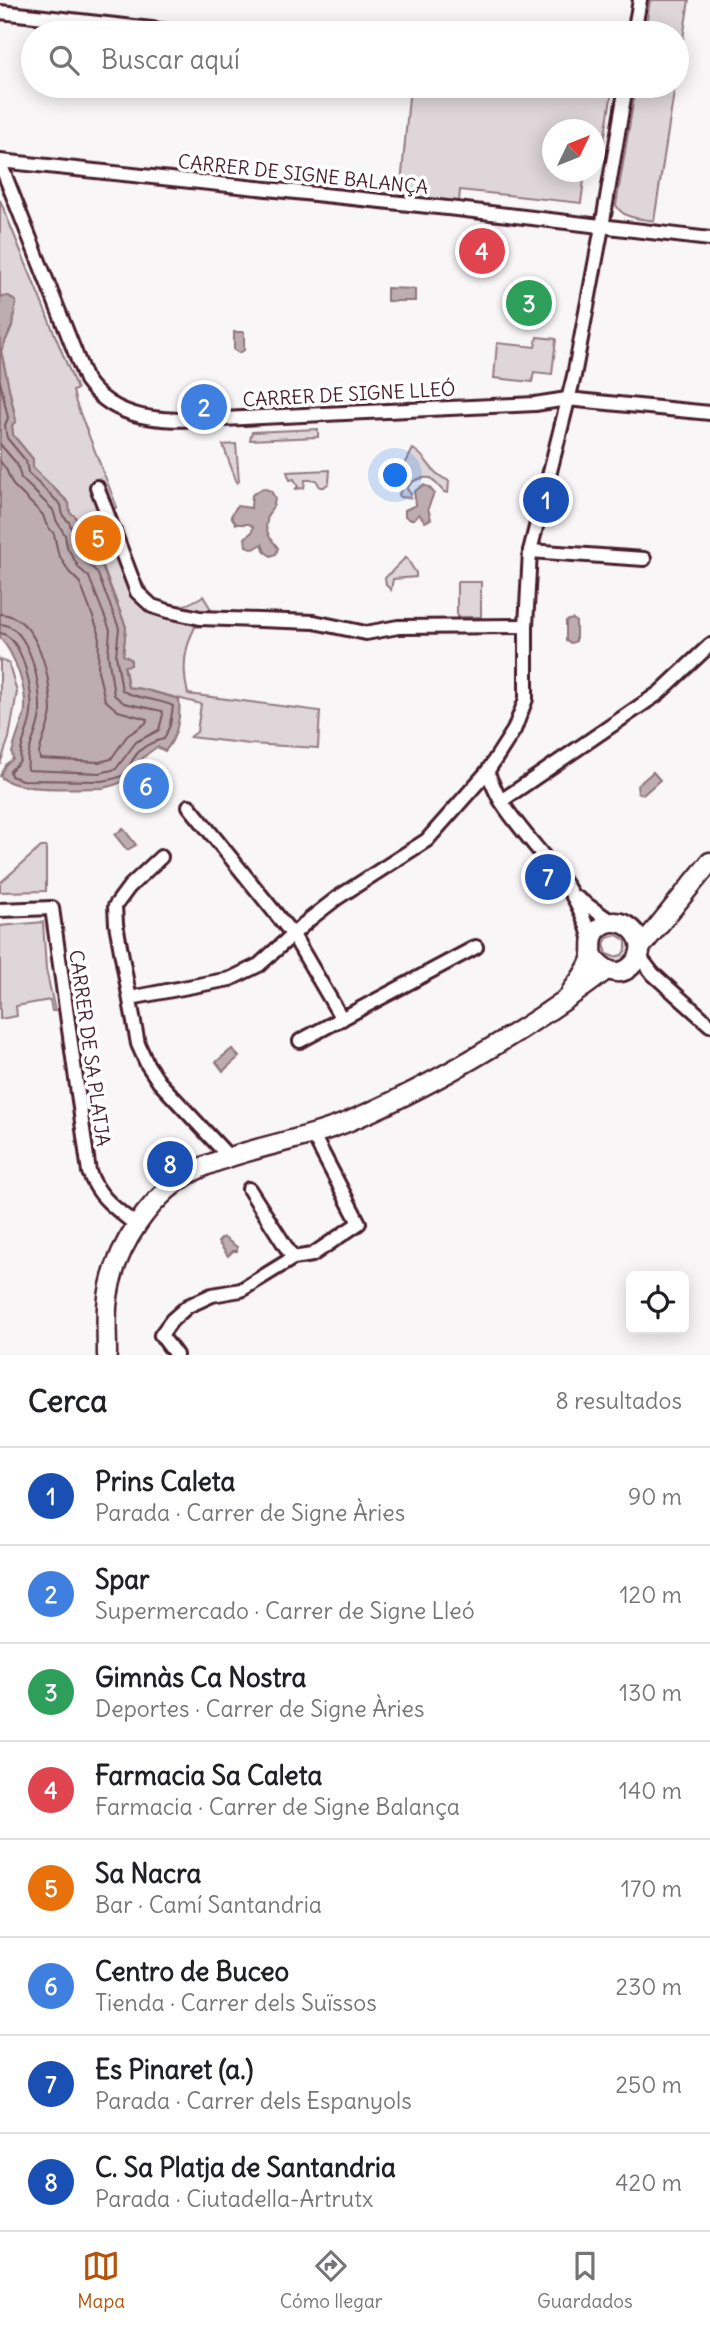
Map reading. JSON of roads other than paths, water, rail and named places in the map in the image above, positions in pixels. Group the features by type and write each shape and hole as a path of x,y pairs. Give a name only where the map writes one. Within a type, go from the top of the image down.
{"main road":[{"path":"592,948 600,967 616,972 637,956 710,862"},
{"path":"632,928 668,913"},
{"path":"567,998 581,977 598,929 612,922 623,923 632,928 639,938 637,956"},
{"path":"107,1355 107,1305 120,1254 136,1225 158,1199 180,1180 230,1157 313,1135 363,1115 488,1052 588,986 606,970"}],"street":[{"path":"636,21 640,0"},
{"path":"0,12 80,21"},
{"path":"130,998 230,979 259,965 337,898 428,840 487,772 514,730 526,699 530,551 573,376 624,98"},
{"name":"CARRER DE SIGNE BALANÇA","path":"0,162 457,209 710,239"},
{"name":"CARRER DE SIGNE LLEÓ","path":"0,162 86,380 113,407 138,416 190,420 535,404 566,399 710,413"},
{"path":"97,487 137,592 152,606 201,618 314,622 366,633 398,627 526,626"},
{"path":"530,551 644,559"},
{"path":"501,801 659,692 710,645"},
{"path":"487,772 501,801 574,895 586,918 592,948"},
{"path":"189,806 293,935 342,1018"},
{"path":"162,857 129,887 115,906 138,1044 159,1082 230,1157"},
{"path":"574,895 612,922"},
{"name":"CARRER DE SA PLATJA","path":"0,910 52,908 89,1172 95,1189 136,1225"},
{"path":"300,1041 476,947"},
{"path":"637,956 710,1025"},
{"path":"176,1355 161,1335 188,1306 212,1295 241,1290 293,1258 312,1255 359,1223 313,1135"},
{"path":"249,1188 293,1258"}],"water":[{"path":"387,288 415,289 415,301 387,301"},
{"path":"0,295 9,296 16,302 12,326 1,351 16,421 12,425 13,435 33,459 33,468 69,503 70,513 75,516 82,534 81,539 91,558 102,567 126,627 123,655 131,659 131,665 124,666 128,687 179,699 177,726 173,740 165,751 157,747 144,757 137,772 112,786 64,789 33,787 19,785 0,776 5,765 13,759 12,753 25,707 20,674 11,653 0,638"},
{"path":"234,332 244,332 244,350 239,353 234,350"},
{"path":"423,485 434,493 428,508 431,519 425,522 419,514 414,519 405,516 405,510 416,505 414,492"},
{"path":"263,488 271,491 275,498 266,527 278,548 276,554 271,556 265,552 262,544 254,549 246,546 245,538 252,532 253,527 249,524 236,524 231,516 237,506 251,508 252,495"},
{"path":"566,621 576,621 576,641 571,643 566,641"},
{"path":"653,772 660,780 644,794 638,793 637,786"},
{"path":"123,828 136,845 127,850 115,835"},
{"path":"232,1049 239,1057 223,1071 216,1062"},
{"path":"223,1237 237,1247 237,1251 228,1256 218,1242"}],"place":[{"name":"Farmacia Sa Caleta","path":"482,251"},
{"name":"Gimnàs Ca Nostra","path":"529,303"},
{"name":"Spar","path":"204,407"},
{"name":"Prins Caleta","path":"546,500"},
{"name":"Sa Nacra","path":"98,538"},
{"name":"Centro de Buceo","path":"146,786"},
{"name":"Es Pinaret (a.)","path":"548,877"},
{"name":"C. Sa Platja de Santandria","path":"170,1164"}]}
